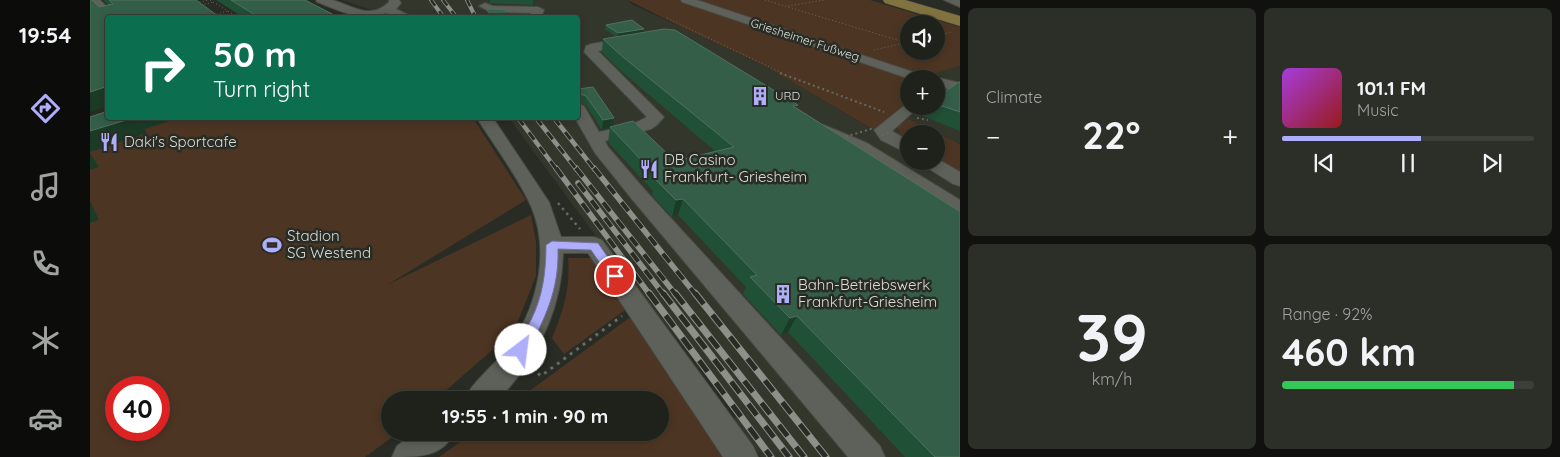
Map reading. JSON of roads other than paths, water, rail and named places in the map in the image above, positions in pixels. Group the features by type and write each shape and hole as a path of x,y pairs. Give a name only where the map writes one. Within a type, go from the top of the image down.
{"main road":[{"path":"890,0 956,26"},
{"path":"907,0 960,15"}],"street":[{"path":"94,0 109,15"},
{"path":"321,0 362,15"},
{"name":"Griesheimer Fußweg","path":"686,0 900,71"},
{"path":"949,0 960,4"},
{"path":"371,15 390,5 405,15"},
{"path":"485,6 491,9 538,10 536,15"},
{"path":"594,138 643,127 651,123 656,117 590,52 591,49 596,47 647,38"},
{"path":"945,85 959,88"},
{"path":"580,113 594,138 638,194 870,457"},
{"path":"900,115 884,127 883,133 900,143"},
{"path":"486,120 542,210 552,245 552,267 549,288 538,320 510,368 488,391"},
{"path":"813,123 828,133 862,147 960,209"},
{"path":"944,170 960,180"},
{"path":"552,245 594,246 742,457"},
{"path":"408,457 428,441"}],"railway":[{"path":"431,0 442,15"},
{"path":"443,0 455,15"},
{"path":"467,0 474,15"},
{"path":"520,120 557,170"},
{"path":"538,120 577,170"},
{"path":"556,120 595,170"},
{"path":"556,168 650,295"},
{"path":"576,168 676,295"},
{"path":"594,168 696,295"},
{"path":"578,183 664,295"},
{"path":"649,293 771,457"},
{"path":"663,293 789,457"},
{"path":"675,293 804,457"},
{"path":"695,293 826,457"}],"place":[{"name":"URD","path":"760,96"},
{"name":"Daki's Sportcafe","path":"109,142"},
{"name":"DB Casino Frankfurt- Griesheim","path":"649,169"},
{"name":"Stadion SG Westend","path":"272,245"},
{"name":"Bahn-Betriebswerk Frankfurt-Griesheim","path":"783,294"}]}
